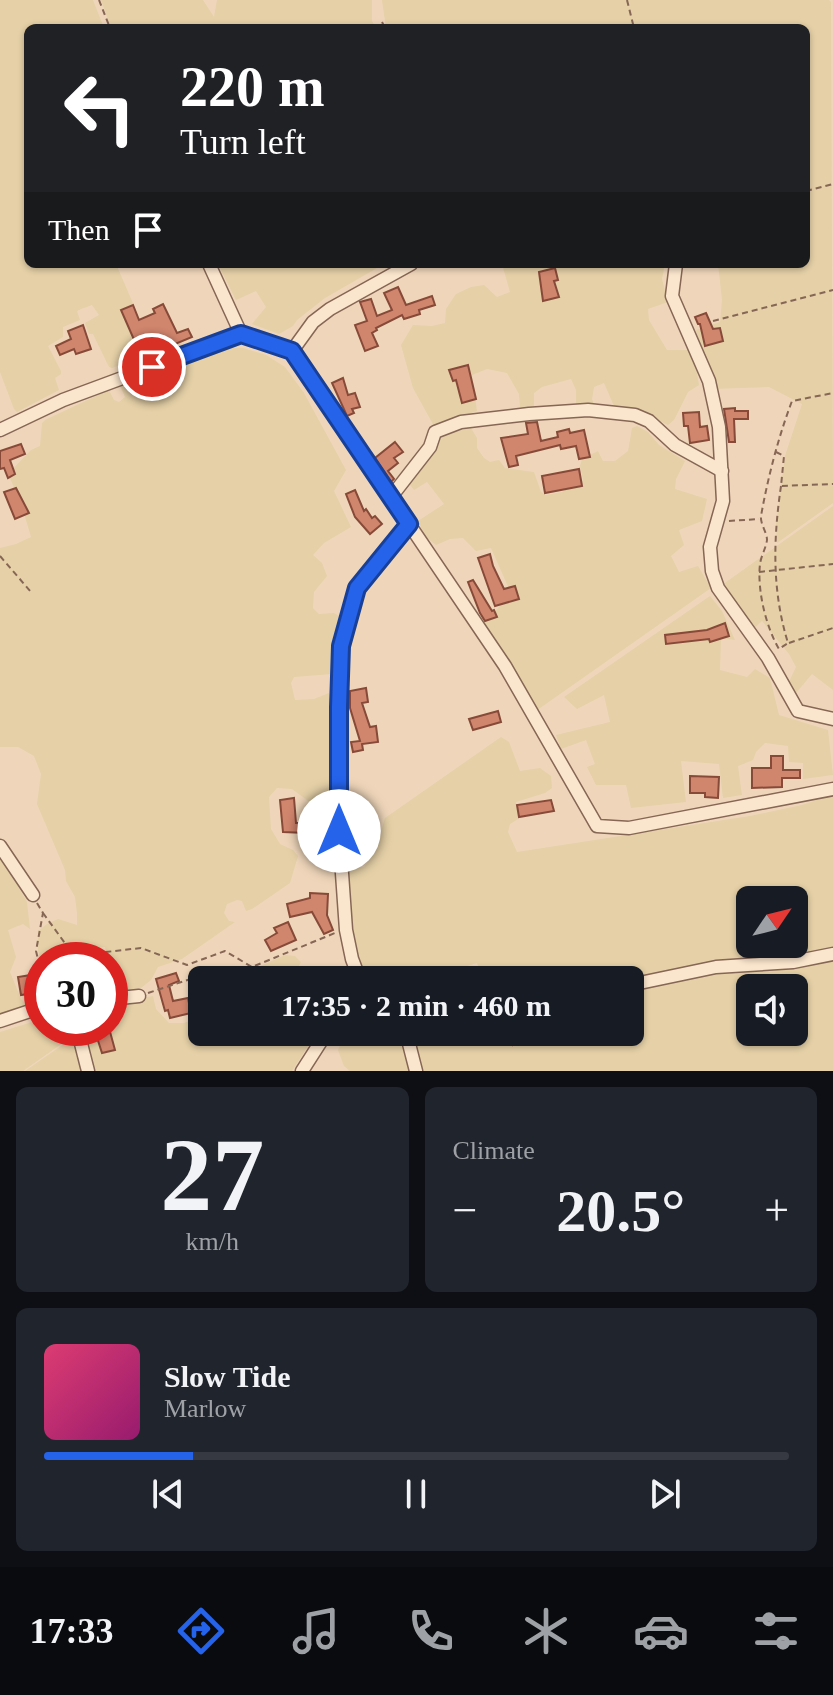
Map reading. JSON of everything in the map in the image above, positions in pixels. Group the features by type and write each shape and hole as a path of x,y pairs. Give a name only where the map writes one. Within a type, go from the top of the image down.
{"street":[{"path":"211,268 241,334"},
{"path":"292,351 313,322 330,309 404,268"},
{"path":"676,268 672,296 709,381 719,427 723,501 710,547 712,571 718,588 768,658 798,711 833,719"},
{"path":"0,430 63,400 241,334 292,351 505,666 597,826 629,828 833,789"},
{"path":"391,497 430,447 435,432 461,422 529,414 588,410 635,415 649,421 675,445 722,471"},
{"path":"355,966 346,930 339,831 341,646 357,588 409,524"},
{"path":"0,846 33,895"},
{"path":"644,982 716,967 793,962 833,954"},
{"path":"128,997 139,996"},
{"path":"0,1021 24,1013"},
{"path":"82,1046 88,1071"},
{"path":"302,1071 318,1046"},
{"path":"412,1046 416,1071"}],"path":[{"path":"99,0 108,24"},
{"path":"627,0 633,24"},
{"path":"810,190 833,184"},
{"path":"713,321 833,290"},
{"path":"833,393 792,401 775,452 760,519 767,539 759,572 762,597 773,639 779,649 833,628"},
{"path":"775,452 784,456 775,525 775,571 778,610 788,643"},
{"path":"781,486 833,484"},
{"path":"717,521 760,519"},
{"path":"0,556 31,592"},
{"path":"759,572 833,564"},
{"path":"33,895 67,946 97,953 141,948 187,965 225,951 250,966"},
{"path":"38,942 43,913"},
{"path":"254,966 346,930"},
{"path":"139,996 188,980"}],"shaded area":[{"path":"0,0 93,0 102,24 24,24 24,268 118,268 154,352 109,367 85,323 99,315 92,305 77,311 80,320 63,327 63,337 48,346 61,371 55,378 59,390 17,412 0,372"},
{"path":"101,0 203,0 214,17 217,0 372,0 374,24 110,24"},
{"path":"382,0 831,2 833,503 777,543 776,525 785,456 802,404 769,387 712,389 708,384 696,330 720,322 722,300 718,268 810,268 810,24 385,24"},
{"path":"220,268 377,268 325,298 279,334 252,324 266,307 256,291 236,300"},
{"path":"503,268 664,268 662,279 668,302 648,309 649,320 667,350 688,350 699,385 688,392 674,420 668,425 641,412 618,410 604,383 594,387 592,399 595,407 576,405 576,390 571,379 542,387 534,393 534,406 520,407 519,394 507,373 487,369 472,375 477,411 434,426 413,388 401,345 413,325 445,323 446,309 456,294 484,285 497,297 510,292"},
{"path":"221,348 243,348 266,355 285,367 304,393 346,470 334,491 351,527 324,543 313,555 322,563 327,576 314,592 313,608 319,614 334,613 343,618 332,674 294,677 291,683 295,700 314,699 329,693 335,748 335,803 311,803 292,789 277,788 269,797 271,829 280,844 298,856 290,883 246,911 242,901 227,904 224,913 229,921 235,922 182,959 158,967 151,980 141,988 128,991 128,942 38,942 38,931 58,919 77,925 75,897 37,804 41,774 34,756 18,747 0,747 0,548 31,537 8,474 31,450 40,446 45,420 109,390 114,400 119,402 125,397 120,385"},
{"path":"637,426 685,461 676,479 675,489 707,499 702,521 679,530 684,545 671,556 679,572 698,566 711,588 533,713 482,622 491,618 510,591 491,548 476,551 463,538 436,545 426,537 418,521 444,504 427,482 414,490 407,481 425,464 435,442 450,433 471,428 477,438 477,448 484,458 490,462 499,460 505,468 534,472 541,492 546,495 562,492 583,480 582,459 598,451 603,461 615,461 628,451 632,428"},
{"path":"833,506 833,690 812,674 796,693 788,684 796,667 789,654 762,621 748,634 722,585"},
{"path":"710,596 722,611 735,640 721,638 720,670 747,677 755,669 770,678 779,715 828,730 833,775 803,779 803,763 789,762 788,746 765,743 753,760 738,766 742,795 723,798 719,764 681,761 686,802 631,808 626,785 596,785 587,767 595,764 586,740 561,749 556,735 610,722 604,695 577,709 564,697"},
{"path":"501,737 509,742 520,771 540,768 551,776 552,788 516,802 518,819 510,824 508,832 517,852 750,816 833,795 833,1071 419,1071 414,1046 644,1046 644,966 478,966 477,963 467,966 359,966 353,941 346,875 349,869 364,867 375,852 385,818"},
{"path":"0,855 27,902 30,929 23,924 8,930 16,957 10,972 24,1002 24,1010 0,1023"},
{"path":"285,955 295,956 301,962 299,966 260,966"},
{"path":"153,996 156,1009 169,1023 188,1021 188,1046 308,1046 292,1071 25,1071 61,1046 128,1046 128,1001"},
{"path":"24,1025 24,1046 58,1046 23,1071 0,1071 0,1032"},
{"path":"340,1046 404,1046 410,1071 350,1071 344,1066 338,1050"}],"building":[{"path":"555,268 558,280 554,281 559,297 543,301 539,272"},
{"path":"398,287 406,305 432,296 435,305 419,310 420,314 404,319 402,315 376,328 372,333 378,346 365,351 355,325 367,321 360,302 371,299 377,316 392,310 384,293"},
{"path":"163,304 177,333 188,329 192,337 170,346 171,349 164,352 142,358 121,310 133,305 139,320 155,313 153,309"},
{"path":"706,313 713,329 720,328 723,341 705,346 700,324 695,317"},
{"path":"83,325 91,349 76,354 74,349 60,355 56,346 71,339 68,331"},
{"path":"468,365 476,399 462,403 456,380 453,381 449,370"},
{"path":"343,378 348,395 355,393 360,407 352,409 354,413 347,416 332,383"},
{"path":"735,408 735,411 748,411 748,419 734,419 735,442 729,442 724,409"},
{"path":"699,412 700,427 707,426 709,440 690,443 683,413"},
{"path":"537,422 541,441 558,437 557,432 584,430 590,457 579,459 576,446 561,449 560,445 516,456 518,465 509,467 501,438 528,434 526,423"},
{"path":"395,442 403,452 394,458 398,463 388,471 394,479 391,482 375,458"},
{"path":"21,444 25,454 10,460 15,474 8,478 4,468 0,469 0,451"},
{"path":"579,469 582,486 545,493 542,476"},
{"path":"16,488 29,513 15,519 4,492"},
{"path":"355,490 364,511 366,509 372,518 375,516 382,524 370,534 355,517 346,494"},
{"path":"490,554 504,589 515,586 519,599 495,606 478,558"},
{"path":"473,580 497,617 485,621 468,582"},
{"path":"725,623 729,636 710,642 709,639 666,644 665,635 707,630"},
{"path":"366,688 368,702 362,703 370,727 376,726 378,742 362,744 363,750 353,752 351,742 360,741 350,708 350,691"},
{"path":"498,711 501,722 473,730 469,719"},
{"path":"771,756 783,756 783,770 800,770 800,778 782,778 782,787 752,788 752,768 771,768"},
{"path":"690,776 719,777 718,798 705,797 705,793 690,793"},
{"path":"294,798 296,823 307,823 306,833 283,832 280,800"},
{"path":"551,800 554,811 519,817 517,805"},
{"path":"310,893 328,894 327,915 333,930 324,934 312,912 290,917 287,904 310,898"},
{"path":"288,922 296,940 271,951 265,940 277,933 274,928"},
{"path":"176,973 179,981 169,985 173,1001 188,998 188,1014 170,1018 156,979"},
{"path":"24,976 24,995 21,995 18,977"},
{"path":"100,1046 114,1046 115,1050 102,1053"}],"route":[{"path":"152,367 241,334 292,351 409,524 357,588 341,646 339,831"}]}
